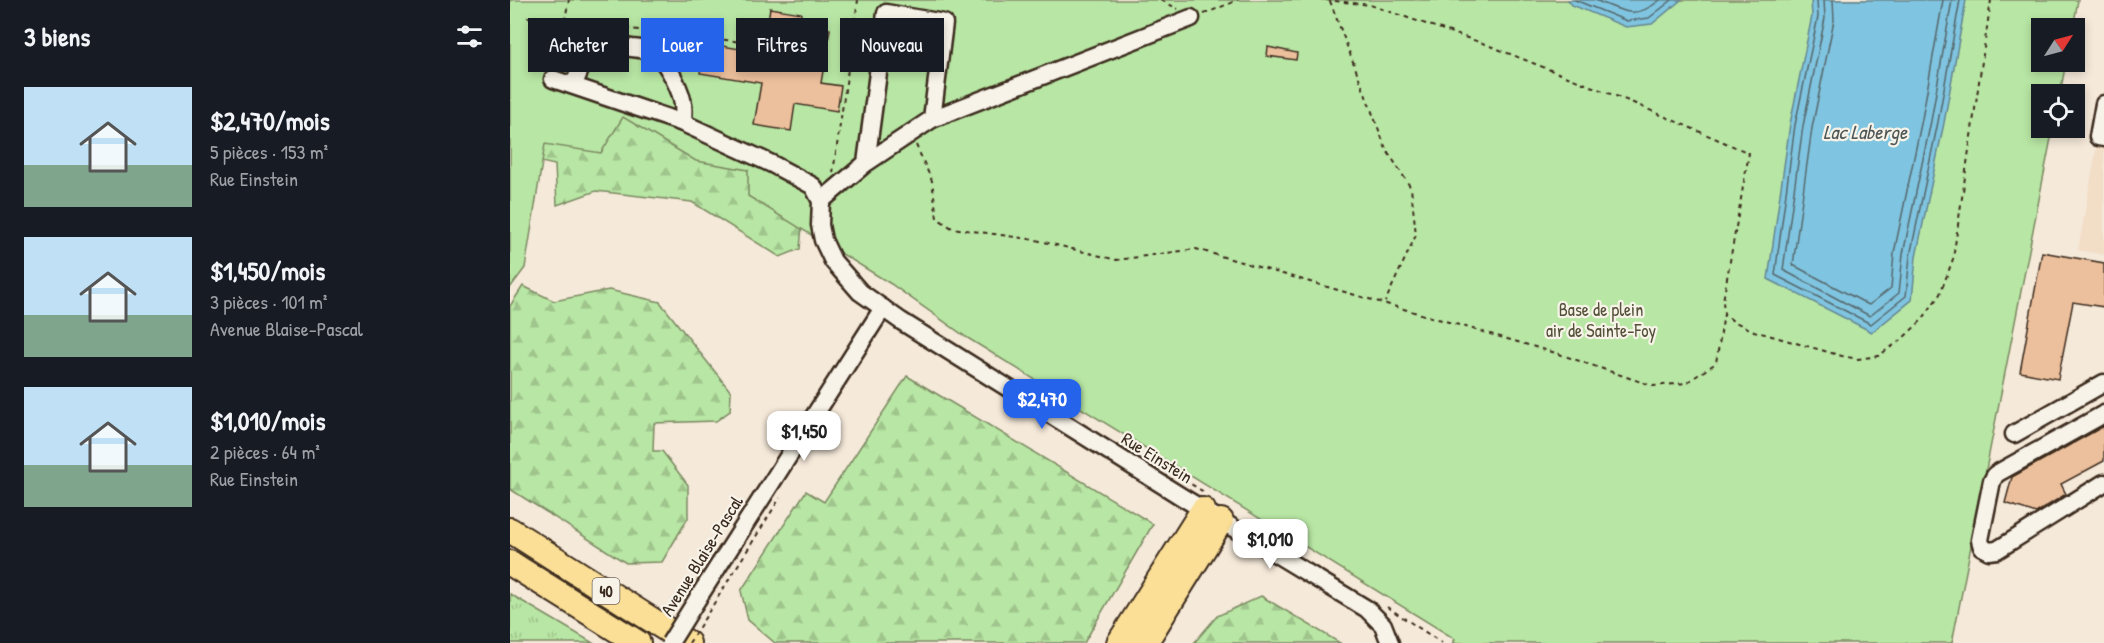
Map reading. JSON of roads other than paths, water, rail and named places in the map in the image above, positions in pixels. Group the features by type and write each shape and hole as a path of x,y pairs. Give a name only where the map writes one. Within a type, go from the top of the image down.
{"highway":[{"path":"1119,643 1212,515"},
{"path":"1145,643 1212,515"},
{"path":"510,524 549,554"},
{"name":"40","path":"510,530 549,554 666,635 688,643"},
{"name":"40","path":"516,568 638,643"},
{"path":"666,635 700,643"}],"street":[{"path":"866,163 886,13 944,23 932,119"},
{"path":"552,79 683,123 806,181 813,186 821,201 866,163 932,119 1191,18"},
{"path":"574,85 578,72 591,54 605,47 619,46 646,50 664,63 674,81 683,104 683,123"},
{"path":"2104,104 2098,137 2104,138"},
{"name":"Rue Einstein","path":"821,201 820,225 828,254 851,284 883,308 1212,515 1367,609 1383,625 1390,643"},
{"name":"Avenue Blaise-Pascal","path":"666,635 706,602 883,308"},
{"path":"2014,434 2104,383"},
{"path":"2104,414 1996,474 1992,481 1980,540 1982,547 1989,551 1997,550 2104,483"}],"water":[{"path":"1568,0 1681,0 1652,24 1626,27 1572,5"},
{"name":"Lac Laberge","path":"1811,0 1966,0 1944,123 1916,257 1912,300 1872,332 1768,279 1790,124 1812,16"}],"park label":[{"name":"Base de plein air de Sainte-Foy","path":"1601,320"}]}
